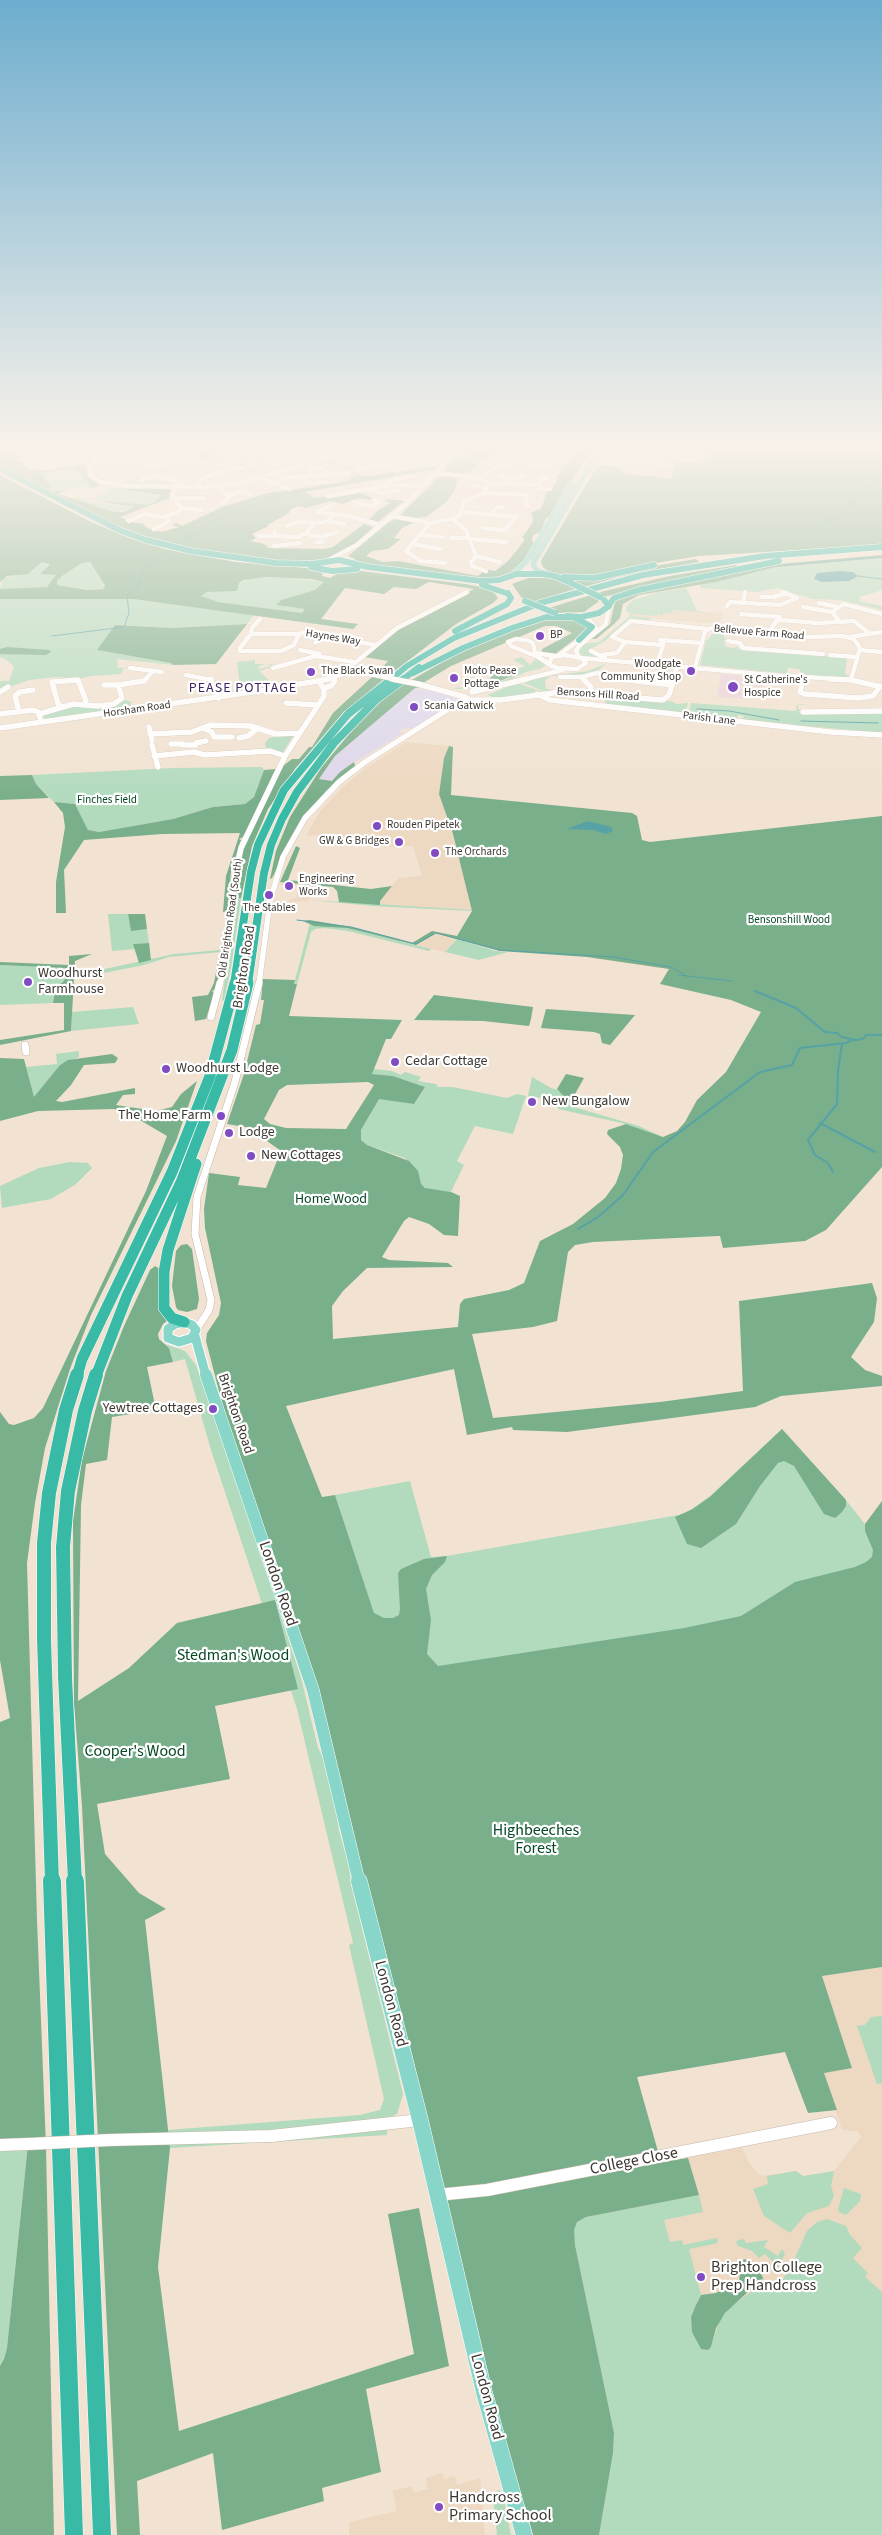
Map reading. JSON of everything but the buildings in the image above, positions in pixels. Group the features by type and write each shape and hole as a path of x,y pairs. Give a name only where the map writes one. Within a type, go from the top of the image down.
{"highway":[{"path":"277,562 324,564 334,571 346,565 468,583 507,593 556,615 578,619 591,625 590,630 579,640"},
{"path":"283,562 346,565 474,581 503,579 530,573 591,578 660,564"},
{"path":"408,666 448,642 497,619 540,602 615,581 709,562"},
{"path":"191,1328 172,1318 164,1308 164,1268 210,1112 240,1021 250,974 264,872 271,845 282,819 297,792 334,743 378,699 405,677 441,653 497,625 547,605 637,580 741,562"},
{"path":"405,677 493,635 535,620 556,615 574,617 596,614 609,605 611,600 620,596 702,575 773,562"},
{"path":"553,575 600,597 609,605"},
{"path":"74,2535 44,1647 44,1543 49,1492 66,1410 82,1359 172,1172 210,1076 237,974 254,858 269,818 284,790 323,741 367,696 450,634 507,604 511,600 507,593 499,586 503,579"},
{"path":"102,2535 65,1677 63,1547 70,1482 92,1387 127,1296 182,1180 210,1112"}],"main road":[{"path":"511,576 526,562"},
{"path":"534,562 536,570 553,575"},
{"path":"175,1324 191,1328 188,1340 175,1342 168,1338 168,1329 175,1324"},
{"name":"Brighton Road","path":"191,1328 242,1476"},
{"name":"Brighton Road","path":"175,1342 191,1349 201,1361"},
{"name":"London Road","path":"242,1476 313,1690 358,1879 420,2120 484,2392 524,2535"}],"street":[{"path":"431,562 442,563"},
{"path":"471,562 472,566 486,571"},
{"path":"351,672 349,667 354,662 408,621 467,592"},
{"path":"727,606 728,602 780,605 797,599 784,593 774,597 761,597"},
{"path":"743,603 745,594 754,596"},
{"path":"819,603 838,607"},
{"path":"832,612 843,604 848,604 882,614"},
{"path":"586,664 576,650 606,624 609,605"},
{"path":"769,633 780,618 782,608 780,605"},
{"path":"803,607 832,612 839,621"},
{"path":"741,614 816,623 856,621 869,633"},
{"path":"468,695 493,689 547,669 550,659 596,627 590,621 574,617"},
{"path":"260,619 252,628 250,634 298,634"},
{"path":"702,643 625,642 612,637 628,622 708,629"},
{"path":"657,665 664,624"},
{"name":"Bellevue Farm Road","path":"695,667 708,629 718,628 799,637 849,637 882,632"},
{"name":"Haynes Way","path":"250,634 240,649 251,651 283,650 296,643 298,634 305,632 375,645"},
{"path":"316,643 324,635"},
{"path":"796,652 799,637"},
{"path":"849,637 855,640 860,650 851,680"},
{"path":"569,670 550,664 511,646 508,642 516,639 526,640 534,644 535,653 556,656 851,680 881,687 874,695 858,698 801,693 803,677"},
{"path":"728,641 740,643 742,647 823,654"},
{"path":"591,651 603,657 617,653 625,642"},
{"path":"300,650 354,662"},
{"path":"860,650 882,652"},
{"path":"246,659 251,651"},
{"path":"277,667 322,654"},
{"path":"830,655 857,657"},
{"path":"517,681 580,668 586,664 612,661"},
{"path":"598,673 604,667"},
{"name":"Bensons Hill Road","path":"476,700 496,700 558,692 661,700 667,698 678,667"},
{"path":"130,668 162,672"},
{"path":"104,684 119,685 144,681 153,671"},
{"name":"Horsham Road","path":"0,728 218,698 319,680 351,672 375,675 468,695"},
{"path":"560,677 583,677 598,673 625,680 672,685"},
{"path":"186,675 211,678 213,682 212,689 218,698"},
{"name":"Old Brighton Road (South)","path":"211,1018 228,950 233,885 238,858 285,756 324,694 324,688 331,686 335,680 334,677"},
{"path":"583,677 591,687 590,694"},
{"path":"63,707 58,704 51,685 52,682 78,680 86,701 84,704"},
{"path":"319,680 324,688"},
{"path":"39,714 55,712 63,707 84,704 101,706 116,704 122,698 119,685"},
{"path":"0,692 8,687"},
{"path":"468,695 476,700 493,689"},
{"path":"19,712 15,696 20,692 33,690"},
{"name":"Parish Lane","path":"537,694 550,700 667,714 792,728 882,735"},
{"name":"Bensons Hill Road","path":"468,695 484,696 496,700"},
{"name":"Brighton Road","path":"459,705 468,695"},
{"path":"858,698 871,712"},
{"name":"Brighton Road","path":"191,1328 209,1310 211,1298 195,1234 196,1204 202,1176 235,1082 250,1025 262,970 270,901 283,857 305,818 338,782 384,750 459,705 476,700"},
{"path":"289,702 317,705"},
{"path":"0,714 34,710 39,714 42,722"},
{"path":"804,712 882,711"},
{"path":"150,734 190,732 211,725 240,725 258,728 274,736 299,733"},
{"path":"149,727 158,767"},
{"path":"203,728 212,732 213,737 232,737"},
{"path":"239,738 248,736 258,728"},
{"path":"154,756 206,741"},
{"path":"171,744 191,746 205,755 269,750 285,756"},
{"path":"0,2145 271,2136 420,2120"},
{"name":"College Close","path":"437,2195 487,2190 831,2123"}],"shaded area":[{"path":"687,589 697,612 723,613 720,624 629,617 631,607 675,591"},
{"name":"St Catherine's Hospice","path":"721,674 763,678 762,687 748,686 745,699 717,697"},
{"path":"415,688 446,694 458,700 413,728 398,730 403,733 341,771 332,781 319,779 336,755"},
{"path":"406,742 449,746 444,758 439,794 453,834 472,910 380,905 379,901 399,878 422,876 413,846 381,847 337,837 306,835 320,812 342,788 367,767"},
{"path":"280,882 314,884 313,895 311,895 308,901 285,902 297,897 299,886 279,885"},
{"path":"277,902 285,902 284,908 276,908"},
{"path":"434,933 457,939 445,952 416,945"},
{"name":"Brighton College Prep Handcross","path":"882,1967 882,2535 563,2535 498,2192 742,2148 749,2163 758,2174 763,2176 796,2171 803,2176 834,2171 861,2137 858,2131 842,2130 824,2073 852,2067 821,1976"},
{"name":"Handcross Primary School","path":"442,2473 444,2479 455,2476 457,2485 480,2478 485,2535 349,2535 349,2522 397,2511 393,2491 412,2486 413,2493 428,2489 426,2478"}],"green space":[{"path":"0,562 42,562 28,574 7,576 0,582"},
{"path":"42,562 50,563 41,574 62,576 82,563 90,562 105,588 87,590 58,585 37,589 0,589 3,578 31,572"},
{"path":"43,562 88,562 82,563 57,581 57,585 87,590 103,589 105,586 90,562 239,562 318,569 323,571 322,576 330,578 342,571 352,570 465,584 486,588 493,591 498,598 493,603 456,624 388,676 376,674 388,661 364,657 398,629 474,589 429,582 416,589 394,587 384,594 345,588 321,619 358,624 353,629 133,599 0,599 0,589 47,587 56,575 40,574 50,564","holes":["269,577 311,579 324,582 315,590 281,600 276,605 305,609 302,613 218,602 201,596 207,592 237,591 239,583 243,580"]},
{"path":"358,562 405,562 478,576 486,569 495,571 507,562 523,562 512,573 498,578 474,578 370,566"},
{"path":"541,562 660,562 592,576 568,576 549,572 543,567"},
{"path":"676,562 697,562 618,577 584,587 564,578 577,579"},
{"path":"831,562 882,562 882,590 860,597 859,601 882,606 882,610 841,600 812,599 778,588 757,592 700,588 701,584 776,567"},
{"path":"831,562 776,567 716,582 639,595 623,604 620,618 614,624 596,639 591,639 610,624 615,601 631,594 778,564"},
{"path":"736,565 738,567 603,597 596,593 670,576"},
{"path":"280,577 325,582 315,590 281,600 276,605 306,609 302,613 206,600 201,595 207,592 237,591 239,583 245,579"},
{"path":"528,578 555,578 578,588 534,602 521,597 512,584"},
{"path":"686,588 697,611 720,614 672,610 673,614 666,613 665,611 664,615 659,615 659,610 657,616 632,614 631,616 651,618 648,621 627,621 605,641 589,650 607,659 585,657 579,653 583,644 599,642 629,617 630,613 626,612 626,607 633,600 659,592"},
{"path":"591,595 598,598 598,602 584,612 558,613 549,608"},
{"path":"0,599 133,599 254,615 247,624 171,628 115,625 98,650 171,663 173,665 117,659 118,668 129,667 124,668 121,674 78,679 56,677 30,680 0,690 0,681 9,681 14,667 0,657"},
{"path":"575,619 588,627 587,630 555,654 542,652 542,649 572,633 556,626 545,626 451,666 423,683 410,681 470,646 541,620"},
{"path":"247,624 216,664 173,665 171,663 97,650 115,625 171,628"},
{"path":"714,630 724,630 724,638 733,639 734,636 734,639 738,639 724,640 725,646 732,648 738,645 738,649 847,658 845,673 850,678 803,675 799,669 788,668 787,672 791,674 700,665 706,640 709,639"},
{"path":"7,647 49,650 51,652 46,655 0,654 0,649"},
{"path":"522,657 530,665 536,659 535,657 546,665 506,682 485,688 458,689 423,683 453,688 493,685 514,676 509,672 525,666 513,660"},
{"path":"255,660 255,664 265,664 258,667 259,669 272,666 266,664 278,665 259,671 270,681 240,687 237,662"},
{"path":"607,663 596,672 582,676 550,676 545,681 546,689 554,690 546,692 521,682 548,676 588,671"},
{"path":"498,667 515,675 490,685 465,687 466,684 486,684"},
{"path":"373,676 385,678 342,714 295,769 268,809 252,846 241,898 235,899 236,882 242,877 237,872 243,848 283,766 292,759 299,759 309,747 312,747 333,713"},
{"path":"403,683 421,687 415,688 335,756 319,779 332,781 340,772 354,762 355,766 326,791 300,822 270,879 276,851 290,817 321,768 364,716"},
{"path":"517,683 543,692 499,699 487,695"},
{"path":"597,697 670,701 677,704 688,703 685,714 606,705 605,700"},
{"path":"125,700 132,702 130,707 132,710 56,720 45,720 43,715 73,705 109,706"},
{"path":"691,703 796,711 797,705 807,704 798,705 798,709 801,710 798,712 803,713 882,712 882,733 742,720 744,716 738,715 737,718 739,719 688,715"},
{"path":"294,734 282,754 273,751 271,748 266,748 265,743 269,738"},
{"path":"449,746 453,747 451,795 632,813 637,816 642,840 650,842 882,816 882,1167 826,1230 805,1241 723,1248 720,1236 718,1236 593,1242 575,1245 568,1252 557,1321 533,1327 472,1334 493,1418 660,1402 743,1391 739,1301 872,1283 877,1298 874,1322 851,1357 865,1370 882,1376 882,1386 781,1396 755,1407 567,1432 513,1430 512,1427 467,1435 454,1369 286,1406 322,1497 335,1495 374,1613 384,1618 393,1618 399,1615 398,1573 401,1569 424,1559 447,1556 445,1562 432,1575 426,1589 431,1620 427,1654 438,1666 684,1628 741,1616 795,1582 855,1567 866,1562 872,1557 873,1550 865,1531 865,1524 882,1501 882,1967 822,1976 852,2068 824,2073 837,2110 808,2113 785,2052 637,2077 661,2162 688,2158 699,2195 586,2217 577,2222 574,2230 575,2245 614,2433 613,2453 599,2535 533,2535 491,2391 409,2042 400,2043 324,1738 241,1476 206,1341 207,1333 219,1315 221,1303 205,1228 204,1209 209,1173 240,1177 238,1185 266,1188 281,1151 267,1141 262,1133 251,1128 227,1124 244,1074 256,1025 260,1024 264,1000 261,1000 263,979 295,980 294,984 297,984 289,1016 402,1020 391,1039 386,1039 372,1074 393,1076 425,1087 414,1104 379,1099 361,1130 361,1140 367,1145 409,1161 418,1171 421,1184 425,1188 451,1192 460,1196 458,1236 444,1235 429,1224 409,1217 404,1221 382,1257 389,1260 448,1263 453,1267 367,1268 343,1291 332,1306 333,1339 458,1327 460,1304 464,1299 509,1290 524,1283 540,1241 573,1224 605,1198 616,1183 623,1155 620,1147 607,1134 608,1130 626,1124 663,1137 677,1131 685,1122 697,1100 726,1072 761,1012 731,1000 660,984 669,969 587,957 500,951 436,933 416,945 347,928 314,926 303,921 309,920 351,927 412,943 432,931 457,936 472,911 453,834 439,794 444,758","holes":["368,1082 374,1085 346,1129 286,1128 270,1124 264,1119 279,1090 287,1085"]},
{"name":"Finches Field","path":"262,767 264,770 254,797 245,804 213,807 173,819 99,832 88,830 75,804 54,802 36,784 32,775 173,768"},
{"path":"276,769 243,837 239,839 241,840 231,871 228,911 223,912 226,876 240,833 162,834 84,840 64,870 66,913 56,913 56,882 65,827 63,813 54,802 75,804 88,830 99,832 173,819 213,807 245,804 254,797 264,770"},
{"path":"32,775 36,784 49,798 0,800 0,776"},
{"path":"296,846 300,848 288,880 371,889 392,886 380,901 380,905 339,902 337,891 333,887 280,882"},
{"path":"241,898 231,967 224,1000 222,1001 235,899"},
{"path":"309,900 472,910 472,911 373,906"},
{"path":"108,914 128,914 131,930 147,929 149,943 134,944 134,949 112,951"},
{"path":"128,914 145,914 147,929 131,931"},
{"path":"310,923 347,928 431,949 429,951 348,931 325,928 315,929 311,932 297,984 294,984"},
{"path":"457,939 496,951 508,952 479,960 445,952"},
{"path":"149,943 151,960 139,963 133,944"},
{"path":"220,950 220,952 169,957 144,965 73,979 77,975 174,954"},
{"path":"220,952 224,954 222,965 217,988 212,991 214,994 206,1019 195,1021 192,997 208,995 214,983"},
{"path":"92,954 75,961 71,1031 0,1045 0,1040 64,1030 64,1003 53,1003 56,987 64,981 68,971 65,968 0,965 0,962 69,965 69,956"},
{"path":"0,965 65,968 68,971 64,981 56,987 53,1003 0,1005"},
{"path":"434,995 533,1007 529,1026 483,1021 414,1020"},
{"path":"133,1007 139,1024 71,1031 72,1012"},
{"path":"546,1009 635,1015 610,1045 602,1043 600,1034 594,1032 541,1028"},
{"path":"79,1051 79,1057 60,1065 34,1098 26,1067 57,1064 56,1054"},
{"path":"112,1054 118,1058 115,1063 84,1065 71,1085 56,1101 62,1102 135,1088 135,1094 123,1095 116,1105 156,1111 172,1107 181,1094 197,1081 176,1141 91,1315 71,1366 45,1448 35,1503 27,1563 37,1920 46,2147 54,2535 0,2535 0,2366 7,2348 28,2144 0,2145 0,1722 10,1718 0,1660 0,1412 9,1424 14,1425 34,1418 43,1408 146,1191 167,1136 128,1113 114,1109 38,1111 0,1121 0,1058 24,1059 34,1097 60,1065 68,1060"},
{"path":"374,1069 392,1071 401,1075 405,1072 421,1077 418,1081 436,1084 438,1087 453,1087 507,1098 517,1094 526,1096 513,1134 475,1126 457,1161 464,1165 451,1192 428,1189 422,1186 405,1158 367,1145 361,1140 361,1130 379,1098 414,1104 425,1087 393,1076 372,1074"},
{"path":"566,1074 584,1078 571,1101 566,1099 557,1089"},
{"path":"532,1077 558,1090 566,1099 571,1101 568,1105 570,1106 639,1126 663,1137 626,1124 558,1109 557,1100 528,1096"},
{"path":"70,1162 88,1163 92,1168 76,1184 51,1199 2,1208 0,1186 39,1168"},
{"path":"187,1244 192,1249 199,1299 197,1309 187,1312 178,1310 176,1307 172,1286 176,1251 181,1245"},
{"path":"155,1266 160,1269 159,1309 167,1321 163,1324 158,1334 159,1339 169,1348 173,1362 147,1367 156,1410 112,1417 107,1460 86,1464 81,1505 78,1701 129,1668 177,1623 275,1600 298,1689 215,1706 230,1779 97,1804 105,1854 139,1893 166,1909 145,1920 170,2148 158,2267 179,2431 414,2354 388,2214 419,2208 449,2366 366,2389 381,2472 322,2488 324,2501 222,2530 213,2453 137,2481 140,2535 117,2535 82,1806 74,1703 73,1521 82,1460 106,1371 150,1270"},
{"path":"165,1344 185,1351 196,1365 248,1514 301,1678 318,1748 326,1763 335,1802 339,1831 349,1865 351,1884 403,2094 397,2114 387,2119 387,2135 170,2148 168,2130 360,2115 380,2110 384,2099 349,1945 353,1943 297,1709 211,1450 185,1359 173,1362 169,1348"},
{"path":"782,1429 846,1500 882,1546 882,1609 396,1680 335,1495 410,1481 431,1557 447,1556 684,1514 709,1497"},
{"path":"782,1429 846,1500 846,1506 842,1512 835,1518 824,1514 794,1466 784,1461 778,1463 760,1486 736,1524 701,1548 687,1544 675,1517 693,1509 711,1496"},
{"path":"882,2016 882,2083 877,2084 857,2026 865,2025 871,2017"},
{"path":"28,2143 7,2348 0,2366 0,2145"},
{"path":"796,2171 803,2176 834,2171 831,2186 834,2196 829,2206 807,2213 790,2233 764,2216 753,2189 768,2184 767,2176"},
{"path":"844,2188 861,2194 860,2201 846,2215 839,2212 838,2209"},
{"path":"699,2195 703,2212 664,2220 670,2242 682,2240 683,2245 717,2238 718,2243 689,2249 701,2295 692,2313 691,2324 707,2350 711,2347 719,2322 729,2308 752,2291 763,2278 773,2290 780,2283 790,2269 807,2231 817,2222 827,2219 846,2226 850,2235 862,2248 853,2258 868,2273 865,2277 882,2292 882,2535 599,2535 613,2453 614,2433 573,2230 577,2222 586,2217"},
{"path":"744,2239 746,2243 768,2240 764,2247 778,2256 782,2249 785,2254 778,2267 771,2270 776,2265 765,2254 759,2258 752,2251 738,2246 736,2241"},
{"path":"744,2259 756,2263 763,2278 725,2313 716,2328 711,2347 708,2350 701,2349 692,2332 691,2317 695,2307 701,2295 716,2293 739,2281 741,2263"},
{"path":"499,2490 503,2495 511,2535 497,2535 493,2497 495,2492"}],"water":[{"path":"853,572 858,576 849,581 822,582 814,579 817,573"},
{"path":"588,821 611,827 613,831 606,834 594,830 567,829"}],"waterway":[{"path":"127,595 141,584 140,578 145,567 151,562"},
{"path":"779,566 821,562"},
{"path":"858,576 882,579"},
{"path":"52,636 124,627 129,613 127,596"},
{"path":"697,709 729,711 779,720"},
{"path":"801,721 878,723"},
{"path":"297,920 351,927 416,944 436,933 499,950 613,957 671,967 687,976"},
{"path":"678,975 687,976"},
{"path":"687,976 732,981"},
{"path":"755,991 796,1008 825,1032 837,1033 842,1037 853,1039"},
{"path":"853,1039 863,1039 866,1035 882,1035"},
{"path":"578,1229 598,1217 623,1195 653,1152 760,1072 792,1065 800,1048 846,1043 853,1039"},
{"path":"821,1124 837,1104 838,1070 842,1044"},
{"path":"821,1124 875,1152"},
{"path":"821,1124 808,1140 815,1155 828,1163 833,1172"}],"place":[{"name":"BP","path":"540,636"},
{"name":"Woodgate Community Shop","path":"691,671"},
{"name":"The Black Swan","path":"311,672"},
{"name":"Moto Pease Pottage","path":"454,678"},
{"name":"St Catherine's Hospice","path":"733,687"},
{"name":"Scania Gatwick","path":"414,707"},
{"name":"Rouden Pipetek","path":"377,826"},
{"name":"GW & G Bridges","path":"399,842"},
{"name":"The Orchards","path":"435,853"},
{"name":"Engineering Works","path":"289,886"},
{"name":"The Stables","path":"269,895"},
{"name":"Woodhurst Farmhouse","path":"28,982"},
{"name":"Cedar Cottage","path":"395,1062"},
{"name":"Woodhurst Lodge","path":"166,1069"},
{"name":"New Bungalow","path":"532,1102"},
{"name":"The Home Farm","path":"221,1116"},
{"name":"Lodge","path":"229,1133"},
{"name":"New Cottages","path":"251,1156"},
{"name":"Yewtree Cottages","path":"213,1409"},
{"name":"Brighton College Prep Handcross","path":"701,2277"},
{"name":"Handcross Primary School","path":"439,2507"}],"district":[{"name":"PEASE POTTAGE","path":"243,689"}],"park label":[{"name":"Bensonshill Wood","path":"789,921"},
{"name":"Home Wood","path":"331,1200"},
{"name":"Stedman's Wood","path":"233,1656"},
{"name":"Cooper's Wood","path":"135,1752"},
{"name":"Highbeeches Forest","path":"536,1840"}]}
